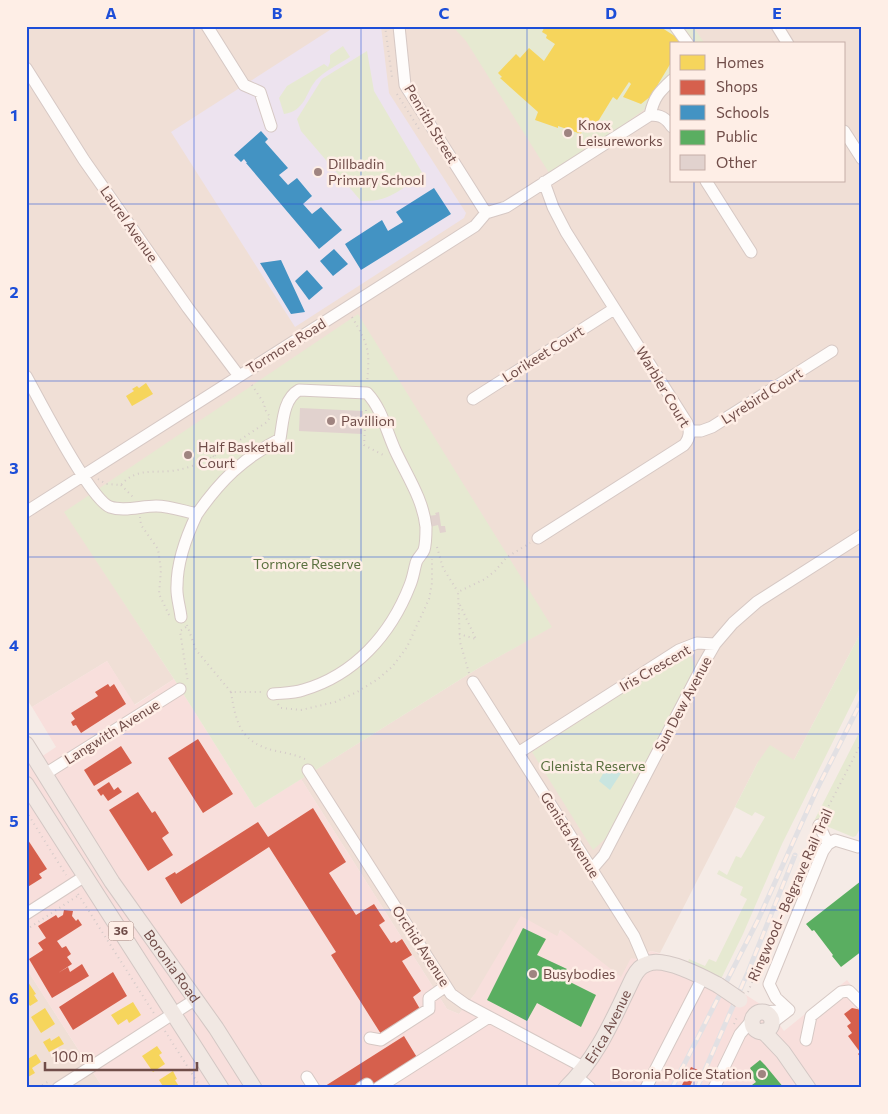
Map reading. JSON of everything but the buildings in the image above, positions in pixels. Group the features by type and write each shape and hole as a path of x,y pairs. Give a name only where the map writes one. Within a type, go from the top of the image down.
{"main road":[{"name":"Boronia Road","path":"26,744 112,882 196,999 254,1088"},
{"name":"Boronia Road","path":"26,784 221,1088"},
{"path":"646,964 651,962 671,965 703,977 743,998 748,1013 762,1020 808,1088"},
{"name":"Erica Avenue","path":"566,1088 581,1072 597,1050 633,978 637,971 646,964"}],"street":[{"path":"207,26 244,85 260,92 271,126"},
{"name":"Penrith Street","path":"399,26 405,85 486,213"},
{"path":"674,26 686,42"},
{"path":"777,26 787,42"},
{"name":"Laurel Avenue","path":"26,68 84,160 238,376"},
{"path":"670,82 659,91 652,104 650,115 660,115 670,124"},
{"name":"Tormore Road","path":"26,512 475,226 486,213 506,206 650,115"},
{"path":"846,134 862,159"},
{"path":"707,182 751,252"},
{"name":"Warbler Court","path":"538,538 684,445 688,440 690,431 687,423 566,232 540,185"},
{"name":"Lorikeet Court","path":"473,399 614,309"},
{"name":"Lyrebird Court","path":"690,431 701,431 712,427 832,351"},
{"path":"26,376 82,476 104,504 119,509 168,507 197,514"},
{"path":"180,620 176,588 178,574 187,535 197,514 211,494 230,473 252,455 280,439 286,406 290,397 299,390 367,393 375,402 396,452 420,501 426,528 424,550 416,561 411,583 396,616 377,643 352,667 302,691 273,694"},
{"path":"715,644 733,623 757,602 862,534"},
{"name":"Iris Crescent","path":"518,753 679,650 697,643 715,644"},
{"name":"Sun Dew Avenue","path":"592,869 604,855 715,644"},
{"name":"Genista Avenue","path":"473,682 634,936 646,964"},
{"name":"Langwith Avenue","path":"45,774 180,689"},
{"name":"Orchid Avenue","path":"309,766 446,986 458,1000 581,1072 590,1088"},
{"path":"819,825 828,844"},
{"path":"714,1088 740,1034 762,1020 789,1010 776,998 769,984 823,851 828,844 835,840 860,846"},
{"path":"26,914 85,876"},
{"path":"646,1088 703,977"},
{"path":"370,1038 380,1040 429,1009 429,998 446,986"},
{"path":"806,1040 811,1016 841,992 849,991 862,1004"},
{"path":"58,1088 196,999"},
{"path":"378,1088 489,1017"},
{"path":"307,1077 314,1088"},
{"path":"361,1088 367,1084 369,1088"}],"path":[{"path":"120,485 128,477 150,470 172,471 198,465 267,422 270,417 264,408 265,405 250,382"},
{"path":"213,456 230,473"},
{"path":"98,479 106,484 120,485 136,500 141,525 158,549 161,570 160,594 180,620 196,650 231,692 239,726 248,738 261,747 293,754 309,766"},
{"path":"426,528 435,544 443,568 458,592 460,642 473,682"},
{"path":"458,592 485,579 507,557 538,538"},
{"path":"459,603 476,639 460,634"},
{"path":"180,620 180,631 189,682 180,689"},
{"path":"231,692 249,691 273,694"},
{"name":"Ringwood - Belgrave Rail Trail","path":"743,998 819,825 862,742"},
{"path":"26,812 67,876"},
{"path":"26,930 79,895 154,1014"},
{"path":"165,1031 201,1088"}],"shaded area":[{"path":"26,26 862,26 862,630 794,760 758,762 660,953 651,951 646,953 637,959 621,978 560,930 558,936 474,995 459,1014 447,1009 301,779 477,669 551,627 507,557 65,512 174,679 134,705 107,661 32,707 26,698"},
{"name":"Dillbadin Primary School","path":"336,26 381,26 389,93 466,213 464,218 295,327 171,132"},
{"path":"107,661 135,705 174,679 255,808 301,779 447,1009 459,1014 474,995 521,916 557,936 561,930 621,977 631,958 637,959 651,951 691,963 721,979 768,1009 784,1031 847,980 862,999 862,1088 103,1088 26,968 26,767 56,747 32,707"},
{"path":"26,968 90,1068 103,1088 26,1088"}],"green space":[{"name":"Knox Leisureworks","path":"449,26 693,26 704,42 670,42 670,91 551,176 466,41 455,29"},
{"path":"343,46 350,57 316,80 300,106 284,114 279,98 287,86 324,64 328,67 330,55"},
{"path":"367,51 374,91 423,174 395,194 380,200 361,201 301,131 297,119 322,79"},
{"name":"Tormore Reserve","path":"358,314 552,627 477,669 255,808 174,679 64,512"},
{"path":"862,630 862,683 782,844 743,934 721,979 688,962 689,959 705,966 709,959 716,962 747,899 740,895 743,887 717,874 719,870 727,875 736,856 741,858 765,817 755,812 752,816 735,807 758,762 770,745 794,760"},
{"name":"Glenista Reserve","path":"682,655 691,656 695,667 606,838 593,850 532,752"},
{"path":"862,727 862,825 856,836 853,837 814,821"}],"water":[{"path":"610,761 616,766 627,764 610,790 599,781"}],"railway":[{"path":"672,1088 758,920 818,787 862,700"},
{"path":"697,1088 748,972 795,855"}],"place":[{"name":"Knox Leisureworks","path":"568,133"},
{"name":"Dillbadin Primary School","path":"318,172"},
{"name":"Pavillion","path":"331,421"},
{"name":"Half Basketball Court","path":"188,455"},
{"name":"Busybodies","path":"533,974"},
{"name":"Boronia Police Station","path":"762,1074"}]}
